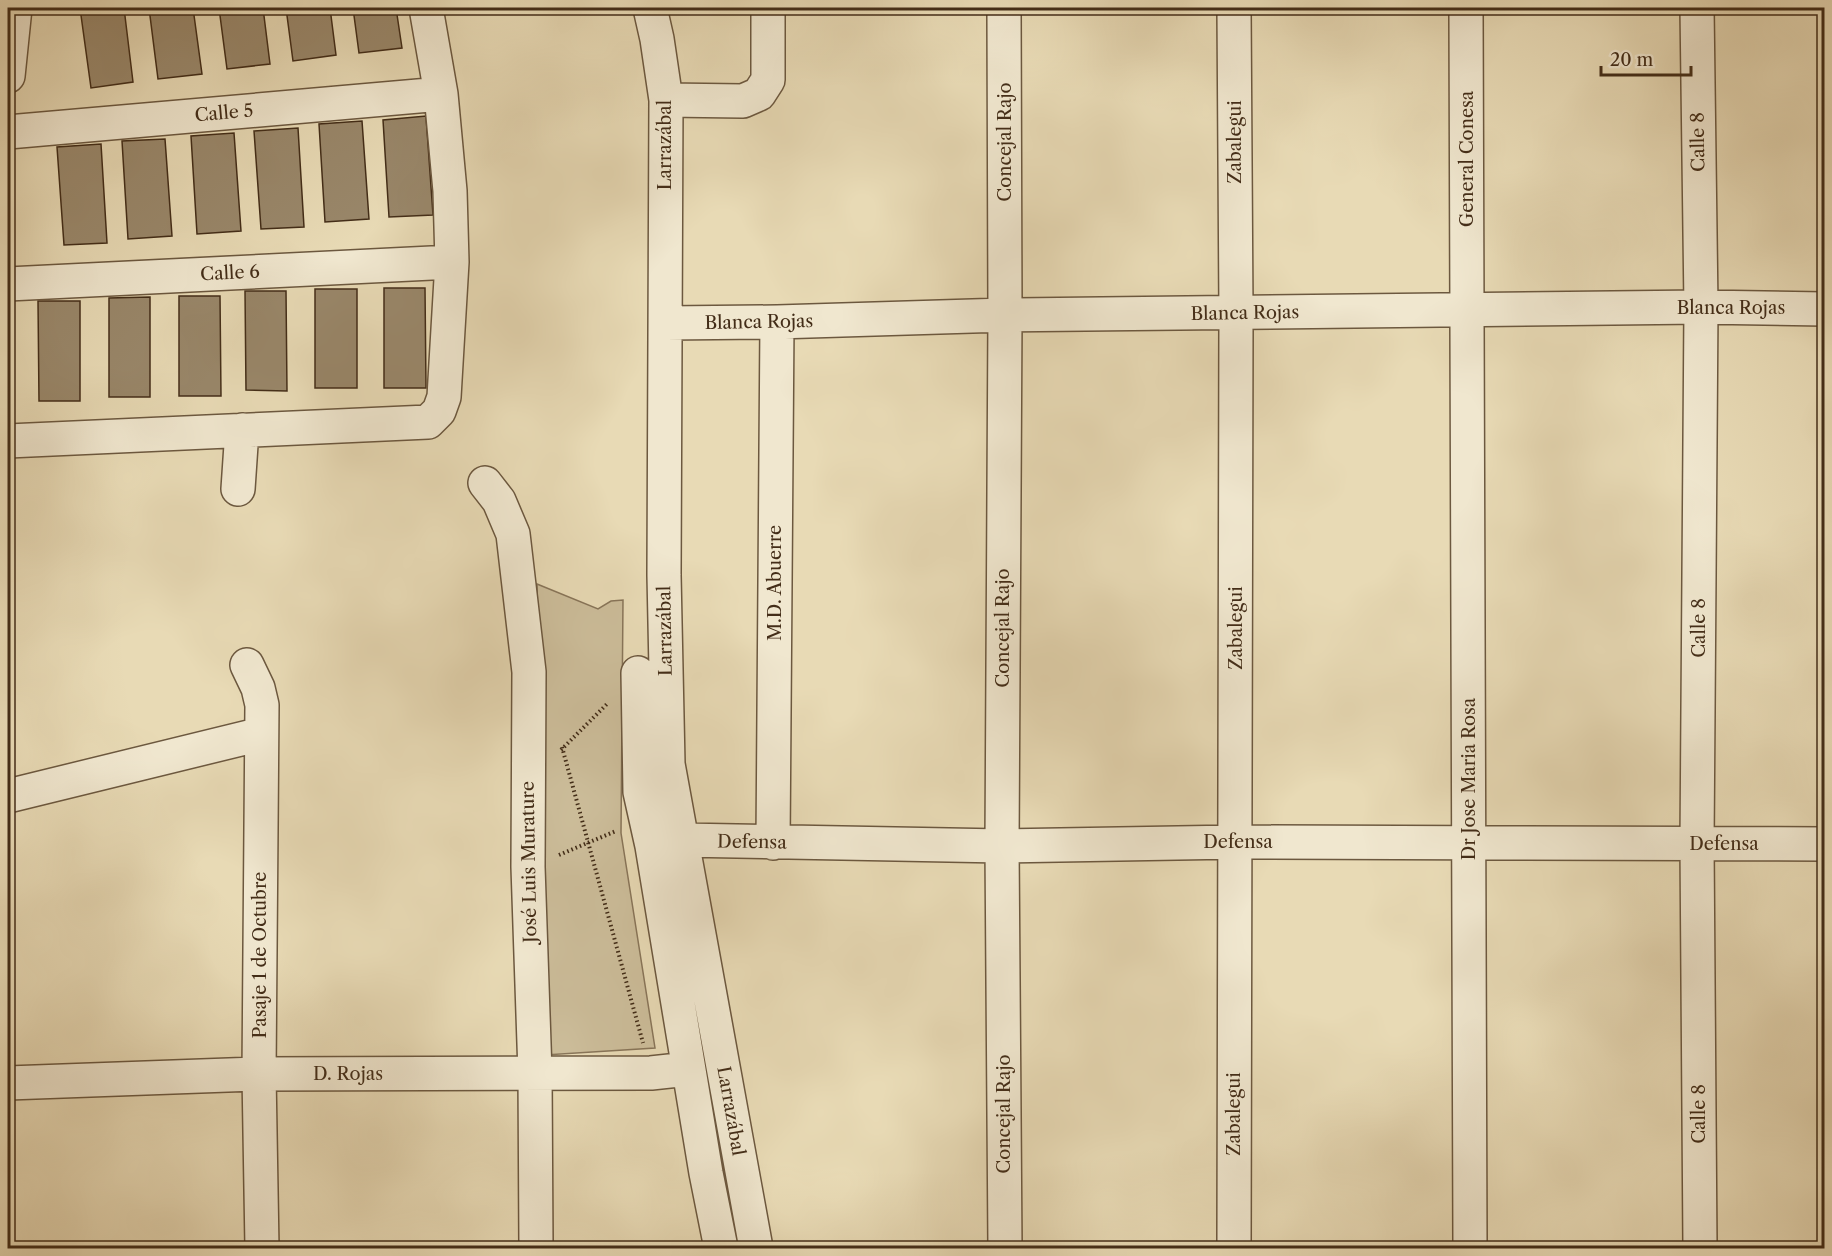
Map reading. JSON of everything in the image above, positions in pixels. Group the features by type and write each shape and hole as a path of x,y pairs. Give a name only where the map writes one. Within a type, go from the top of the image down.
{"street":[{"path":"8,76 15,8"},
{"path":"8,441 428,422 439,411 444,397 452,262 450,191 441,94 426,8"},
{"name":"Larrazábal","path":"650,8 666,100 664,575 668,764 659,834 688,1069 721,1248"},
{"path":"666,100 743,101 759,94 768,80 768,8"},
{"name":"Concejal Rajo","path":"1004,8 1002,846 1005,1248"},
{"name":"Zabalegui","path":"1234,8 1236,313 1234,1248"},
{"name":"General Conesa","path":"1466,8 1467,310"},
{"name":"Calle 8","path":"1697,8 1701,307 1697,844 1700,1248"},
{"name":"Calle 5","path":"8,132 441,94"},
{"name":"Calle 6","path":"8,284 452,262"},
{"name":"Blanca Rojas","path":"666,323 1005,315 1701,307 1824,309"},
{"name":"Dr Jose Maria Rosa","path":"1467,310 1470,1248"},
{"name":"M.D. Abuerre","path":"773,843 777,322"},
{"path":"238,489 242,430"},
{"name":"José Luis Murature","path":"485,483 499,501 513,534 529,672 528,867 535,1073 536,1248"},
{"name":"Pasaje 1 de Octubre","path":"246,665 258,688 262,705 260,1074 262,1248"},
{"name":"Larrazábal","path":"639,673 640,792 659,834 756,1248"},
{"path":"8,796 261,734"},
{"name":"Defensa","path":"659,834 773,843 1002,846 1236,842 1824,844"},
{"name":"D. Rojas","path":"8,1083 260,1074 651,1074 688,1069"}],"path":[{"path":"528,781 639,673"},
{"path":"560,738 651,1074"},
{"path":"528,867 587,844 659,834"}],"shaded area":[{"path":"537,584 598,609 611,601 623,600 621,833 655,1048 545,1055"}],"building":[{"path":"80,8 124,8 133,82 91,88"},
{"path":"149,8 193,8 202,74 158,79"},
{"path":"219,8 263,8 270,64 227,69"},
{"path":"286,8 330,8 336,55 293,61"},
{"path":"353,8 396,8 402,48 359,53"},
{"path":"426,116 433,215 389,217 383,120"},
{"path":"362,121 369,219 325,222 319,124"},
{"path":"298,128 304,227 261,229 254,131"},
{"path":"234,133 241,231 197,234 191,136"},
{"path":"165,139 172,236 128,239 122,141"},
{"path":"101,144 107,243 64,245 57,147"},
{"path":"384,288 425,288 426,388 384,388"},
{"path":"315,289 357,289 357,388 315,388"},
{"path":"245,291 286,291 287,391 246,390"},
{"path":"179,296 220,296 221,396 179,396"},
{"path":"150,297 150,397 109,397 109,298"},
{"path":"38,301 80,301 80,401 39,401"}]}
